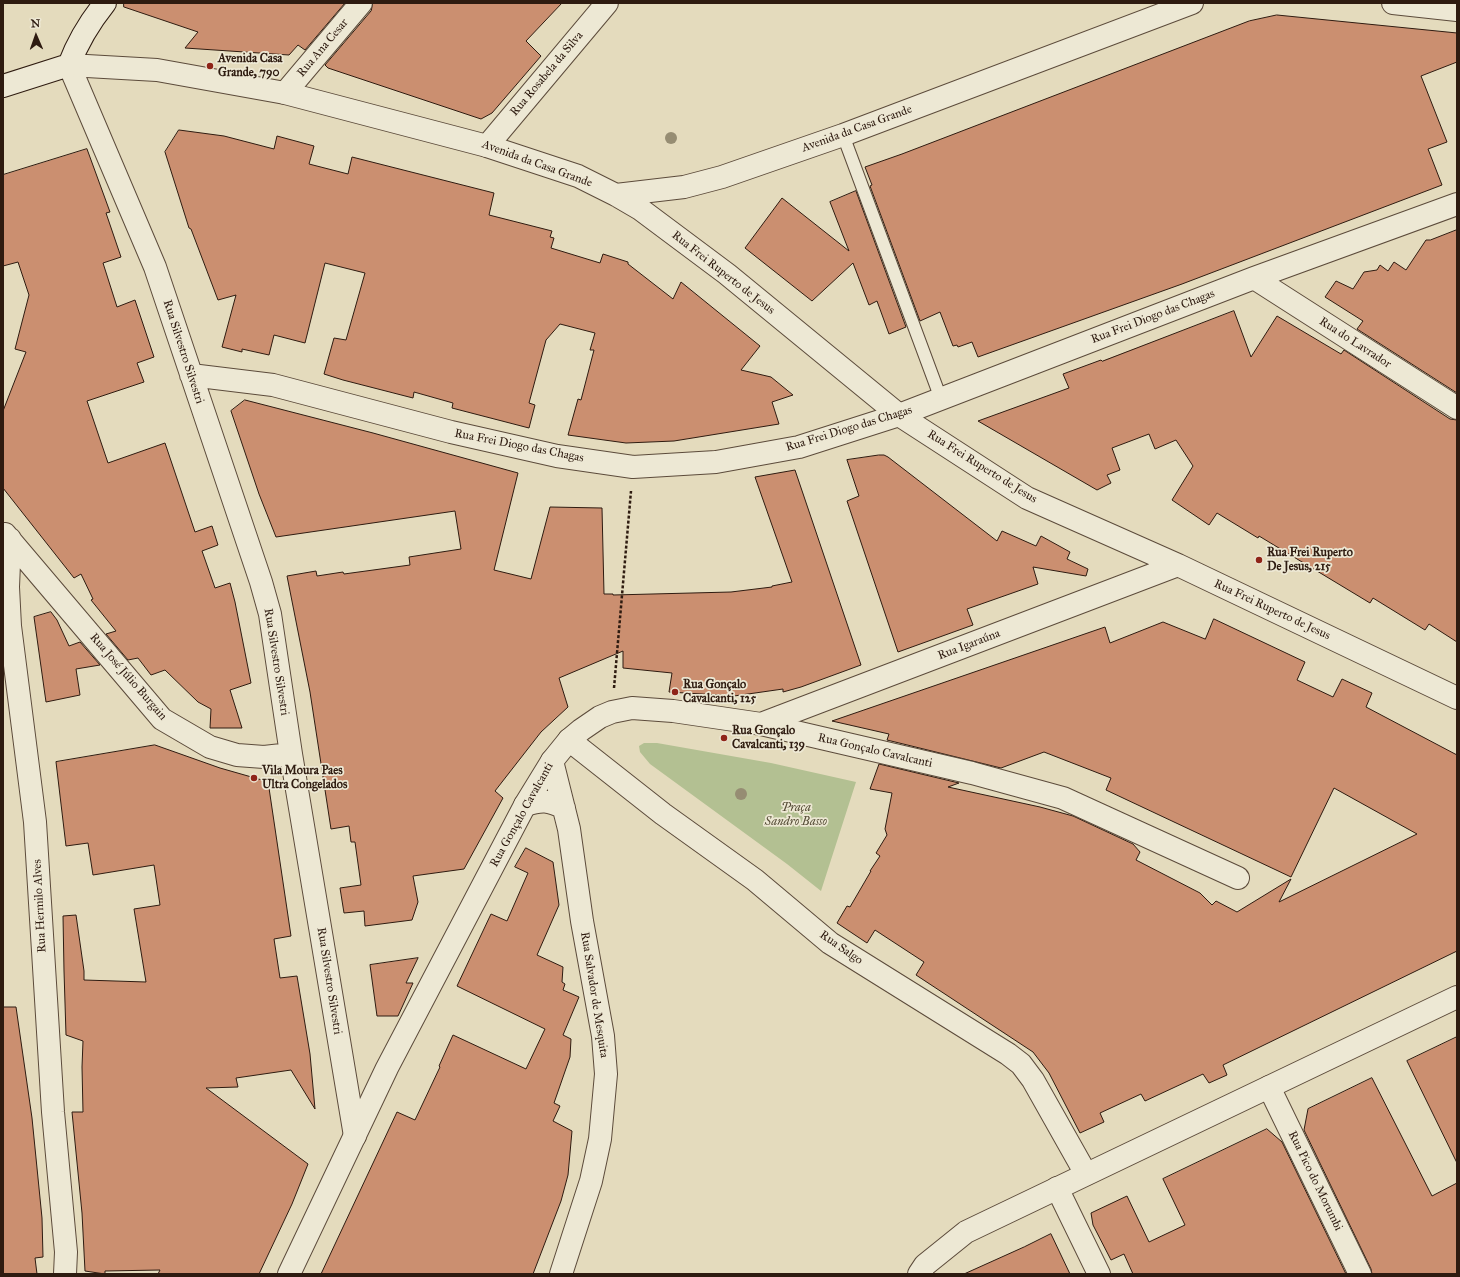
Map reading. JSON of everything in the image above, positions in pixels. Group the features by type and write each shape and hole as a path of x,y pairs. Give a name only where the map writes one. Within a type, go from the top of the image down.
{"street":[{"path":"69,65 78,41 94,16 105,3"},
{"name":"Rua Ana Cesar","path":"285,93 361,3"},
{"name":"Rua Rosabela da Silva","path":"487,146 607,3"},
{"name":"Avenida da Casa Grande","path":"3,86 69,65 157,70 285,93 487,146 578,176 616,195 684,187 780,158 1192,3"},
{"path":"1393,3 1457,10"},
{"name":"Rua Silvestro Silvestri","path":"69,65 155,267 270,614 291,754 355,1136"},
{"name":"Rua Frei Ruperto de Jesus","path":"616,195 640,209 727,274 900,415 1027,498 1178,565 1457,698"},
{"name":"Rua Frei Diogo das Chagas","path":"191,375 274,385 451,432 557,456 633,467 716,462 799,447 900,415 1254,278 1457,204"},
{"name":"Rua do Lavrador","path":"1254,278 1457,408"},
{"name":"Rua José Júlio Burgain","path":"7,535 162,719 210,747 237,755 264,757 291,754"},
{"name":"Rua Hermilo Alves","path":"7,535 10,626 35,822 53,1112 66,1252 65,1274"},
{"name":"Rua Igaraúna","path":"761,724 1178,565"},
{"name":"Rua Gonçalo Cavalcanti","path":"355,1136 387,1068 525,805 552,761 569,740 600,717 612,712 632,708 673,711 761,724 972,773 1063,798 1238,878"},
{"name":"Rua Salgo","path":"569,740 663,814 755,880 830,943 1008,1054 1021,1064 1033,1080 1086,1174"},
{"name":"Rua Salvador de Mesquita","path":"552,761 569,829 582,921 603,1036 606,1074 600,1139 592,1181 561,1274"},
{"path":"525,805 551,801 564,808"},
{"path":"920,1274 925,1265 966,1232 1457,997"},
{"name":"Rua Pico do Morumbi","path":"1269,1087 1360,1274"},
{"path":"289,1274 355,1136"},
{"path":"1057,1188 1099,1274"}],"lane":[{"path":"843,135 941,399"}],"path":[{"path":"612,712 633,467"}],"green space":[{"name":"Praça Sandro Basso","path":"644,743 657,743 771,763 856,782 821,891 787,864 650,764 640,752 639,746"}],"building":[{"path":"124,3 345,3 305,50 298,45 289,55 185,48 198,32 124,7"},
{"path":"373,3 562,3 526,41 541,56 492,113 481,119 328,68 325,65 371,11"},
{"path":"1277,15 1457,33 1457,62 1421,76 1447,142 1428,149 1442,185 1182,284 978,357 972,342 958,347 957,345 953,346 940,312 920,321 870,186 872,185 865,167 1249,21"},
{"path":"179,130 224,136 274,149 277,136 314,146 309,164 348,174 352,157 494,193 489,215 552,231 550,237 554,238 551,248 600,263 603,254 628,262 628,264 673,299 681,282 760,346 741,370 771,377 793,395 772,402 779,424 674,441 626,443 568,435 578,399 581,400 594,350 590,350 595,333 560,324 546,340 529,403 535,405 529,428 452,408 453,403 414,392 413,398 343,380 324,374 334,338 346,340 365,273 325,263 305,343 274,335 269,355 242,349 242,352 222,347 236,295 218,300 191,229 189,228 165,152"},
{"path":"87,149 110,212 106,213 121,257 103,263 117,307 135,300 154,357 137,363 144,382 87,401 108,463 165,443 195,532 212,526 218,545 202,551 215,588 230,583 251,683 230,690 242,728 210,728 211,709 198,702 165,670 151,675 138,658 128,660 106,634 116,631 91,600 93,599 81,574 74,578 3,488 3,411 26,352 15,349 29,295 18,262 3,266 3,175"},
{"path":"856,191 906,327 889,334 877,301 869,305 853,263 812,301 745,248 782,198 849,251 830,202"},
{"path":"1457,230 1457,393 1357,329 1363,321 1325,297 1336,281 1353,289 1364,272 1377,270 1380,265 1388,271 1394,262 1406,270 1426,240 1430,240"},
{"path":"1234,311 1251,357 1277,316 1341,354 1344,350 1450,419 1457,420 1457,642 1429,624 1425,630 1373,598 1370,603 1259,536 1258,538 1217,513 1209,525 1172,500 1193,466 1176,440 1155,449 1149,434 1112,448 1120,470 1107,475 1111,483 1097,490 978,421 1069,388 1063,374 1101,360 1102,361"},
{"path":"245,400 518,473 494,570 531,579 550,507 602,508 604,594 731,592 772,587 792,582 755,477 795,470 861,665 783,692 783,689 734,696 669,692 672,673 623,668 623,651 559,678 568,707 541,732 495,791 503,798 464,869 413,876 418,902 412,920 365,926 364,911 344,913 340,888 361,885 355,842 351,842 349,826 331,829 310,692 287,576 316,571 317,576 343,572 344,574 410,565 409,557 461,549 455,511 276,537 259,494 231,411"},
{"path":"879,455 888,457 997,541 1002,531 1036,546 1041,536 1070,552 1067,559 1088,569 1086,576 1033,567 1038,584 967,609 973,625 898,652 847,501 859,496 847,460"},
{"path":"51,612 57,620 69,646 80,642 100,665 76,669 80,695 46,702 34,617"},
{"path":"1214,619 1305,662 1297,680 1333,697 1342,679 1372,693 1366,707 1457,755 1457,951 1223,1065 1227,1075 1209,1083 1203,1074 1145,1101 1141,1094 1100,1113 1104,1122 1080,1133 1049,1073 1033,1052 916,975 924,962 875,930 867,943 837,923 847,906 850,907 880,856 876,853 887,835 885,829 892,793 870,789 879,764 959,783 948,787 1040,807 1073,816 1133,844 1140,852 1136,860 1200,893 1212,905 1216,901 1237,912 1291,879 1279,902 1417,834 1334,788 1291,877 1106,790 1111,778 1044,752 1001,768 887,740 889,734 832,721 1105,627 1110,643 1163,622 1205,639"},
{"path":"155,745 220,768 262,780 269,788 291,936 274,939 280,978 297,976 310,1054 315,1109 291,1070 236,1078 238,1087 206,1088 308,1164 292,1204 259,1274 158,1274 160,1270 105,1271 105,1274 85,1271 82,1213 72,1112 83,1112 83,1041 66,1035 63,916 76,915 84,980 146,982 134,909 160,905 154,865 93,875 88,843 66,846 56,762"},
{"path":"526,848 553,862 559,905 537,955 563,967 562,982 565,984 563,990 579,997 563,1035 571,1039 570,1057 554,1103 560,1106 553,1121 572,1131 568,1175 561,1201 533,1274 321,1274 397,1112 415,1120 453,1035 526,1069 545,1029 457,986 491,914 507,921 528,873 515,867"},
{"path":"418,958 406,983 413,983 398,1016 377,1016 370,965"},
{"path":"3,1007 16,1007 32,1118 42,1218 43,1257 35,1258 37,1274 3,1274"},
{"path":"1457,1037 1457,1163 1407,1061"},
{"path":"1372,1078 1432,1196 1457,1183 1457,1274 1372,1274 1371,1269 1304,1130 1308,1109"},
{"path":"1267,1129 1282,1142 1346,1274 1133,1274 1124,1254 1111,1260 1093,1225 1091,1213 1127,1196 1149,1242 1185,1225 1163,1179"},
{"path":"1051,1234 1070,1274 964,1274 1024,1247"}],"place":[{"name":"Avenida Casa Grande, 790","path":"210,66"},
{"name":"Rua Frei Ruperto De Jesus, 215","path":"1259,560"},
{"name":"Rua Gonçalo Cavalcanti, 125","path":"675,692"},
{"name":"Rua Gonçalo Cavalcanti, 139","path":"724,738"},
{"name":"Vila Moura Paes Ultra Congelados","path":"254,778"}]}
